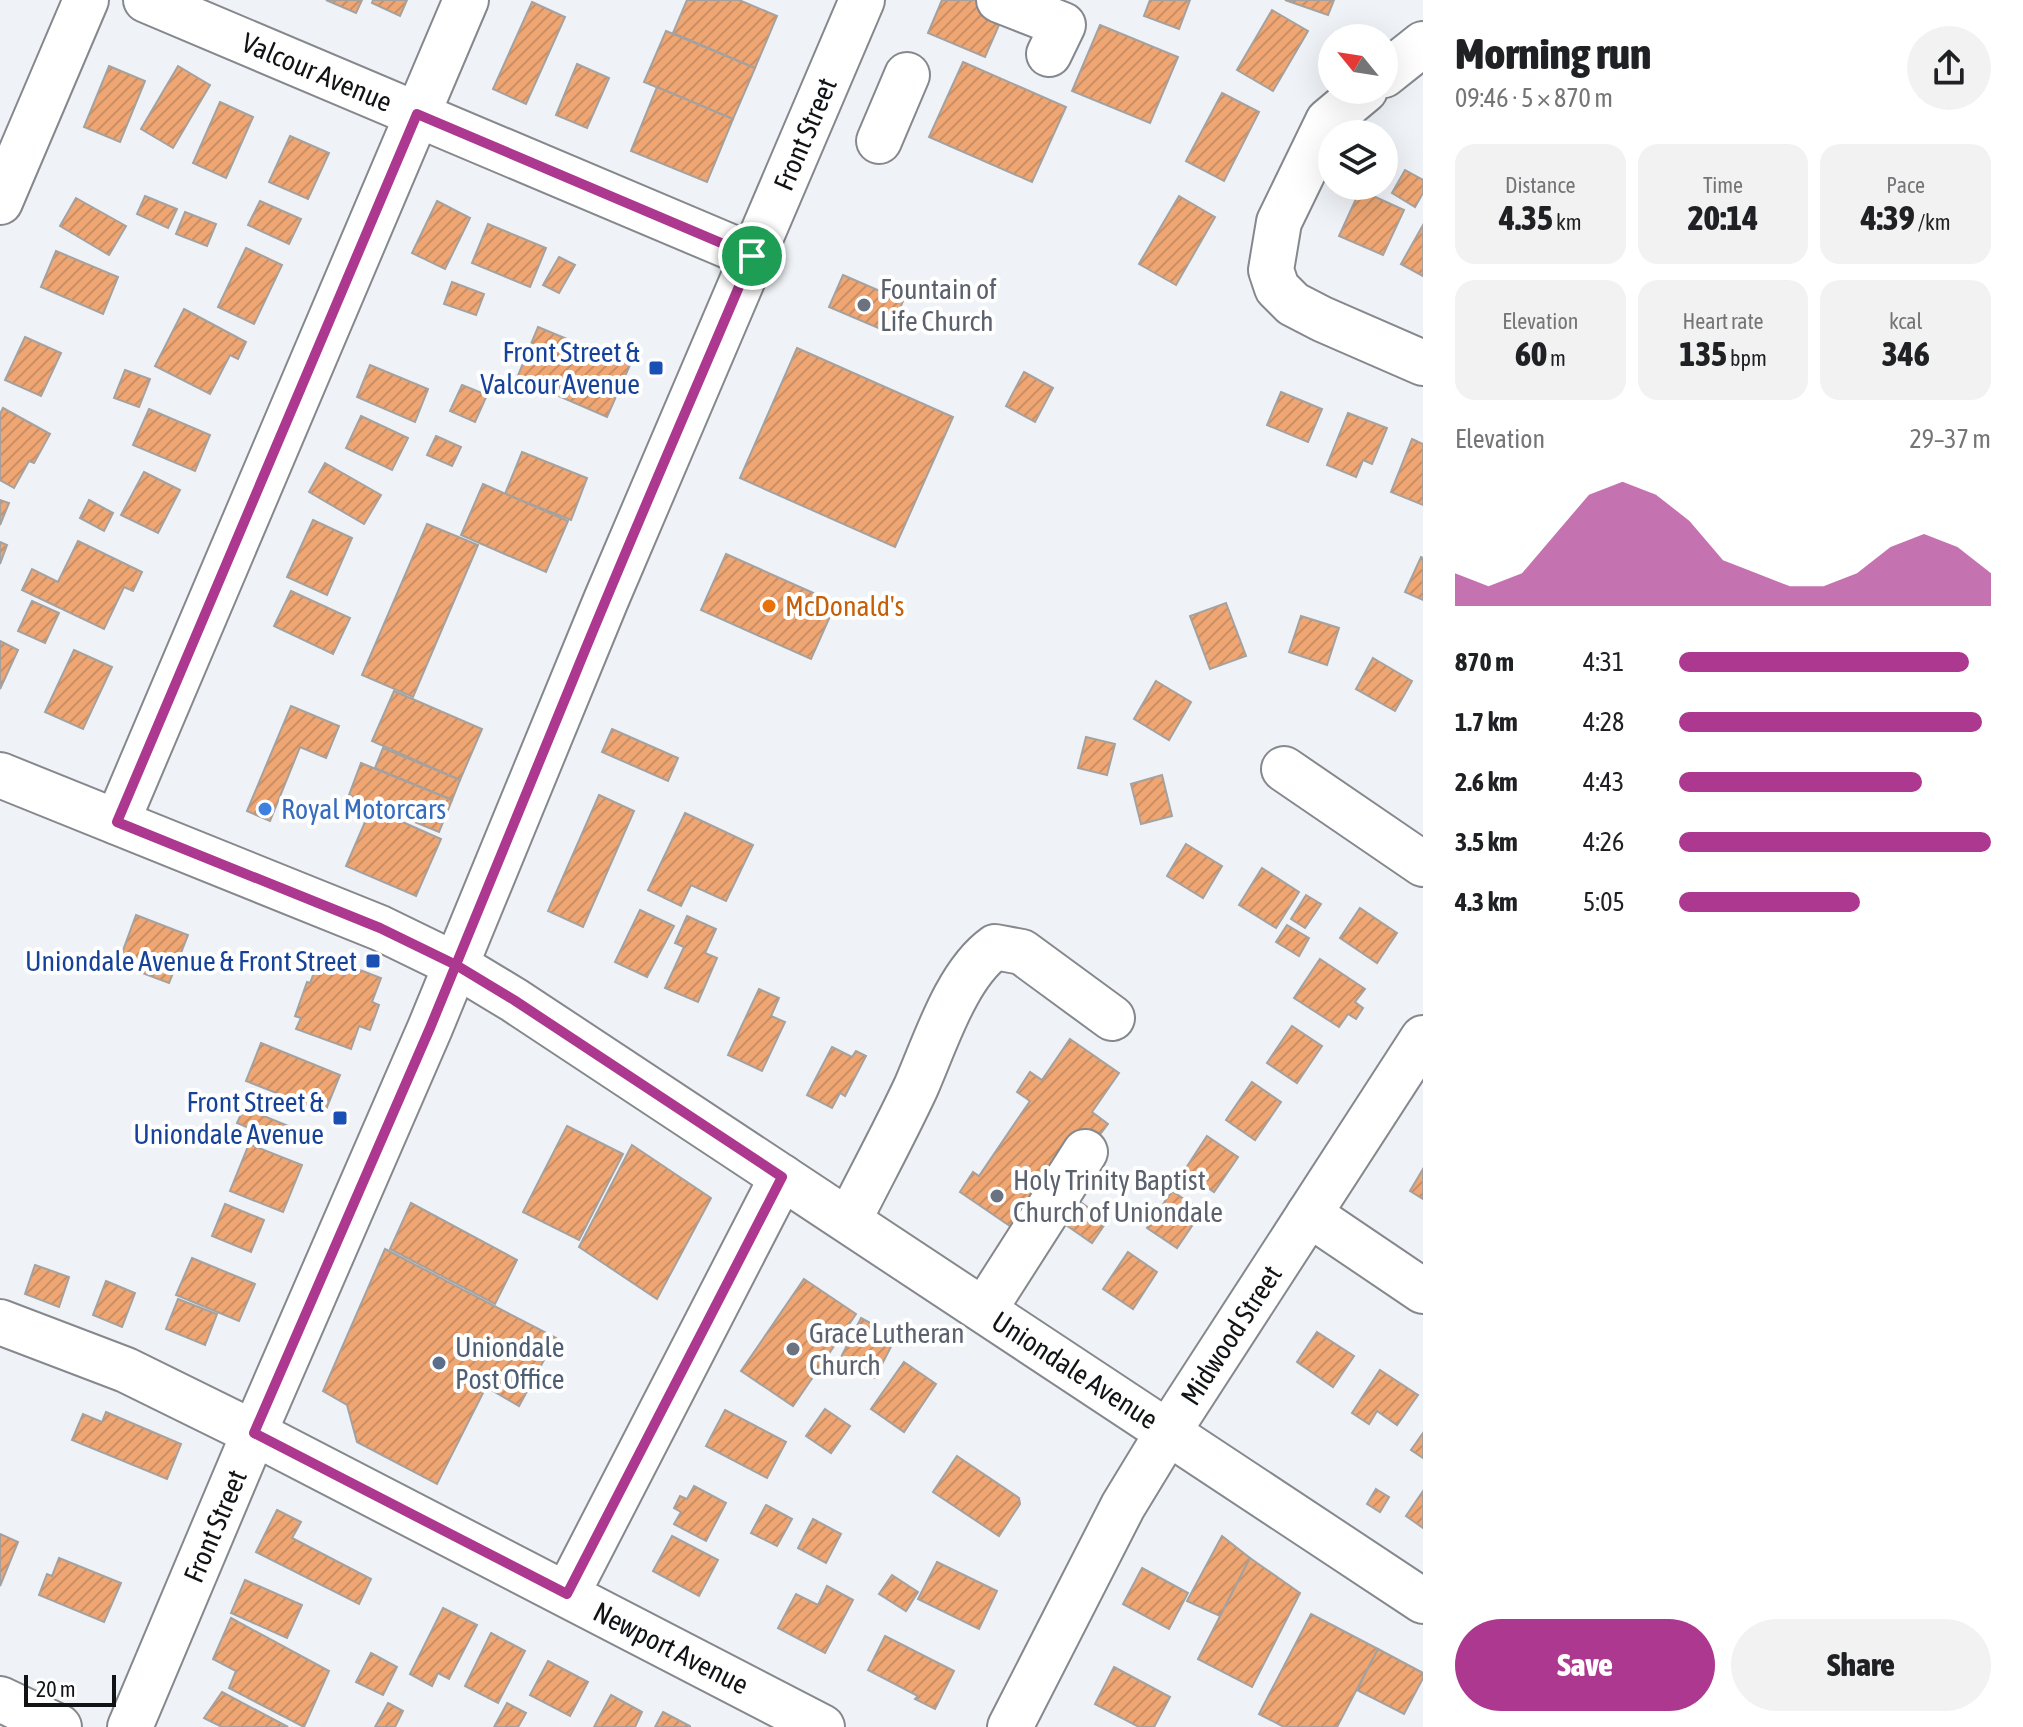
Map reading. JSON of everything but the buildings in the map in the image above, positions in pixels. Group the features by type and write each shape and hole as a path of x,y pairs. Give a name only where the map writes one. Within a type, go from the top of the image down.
{"street":[{"path":"0,202 86,0"},
{"name":"Valcour Avenue","path":"146,0 752,256"},
{"path":"117,822 466,0"},
{"name":"Front Street","path":"130,1727 456,965 606,600 862,0"},
{"path":"999,0 1063,25 1049,54"},
{"path":"1398,64 1423,44"},
{"path":"879,141 907,75"},
{"path":"1348,104 1328,121 1279,222 1271,270 1277,288 1293,304 1423,363"},
{"path":"1284,769 1423,864"},
{"name":"Uniondale Avenue","path":"0,775 380,928 456,965 849,1220 1423,1601"},
{"path":"849,1220 915,1089 957,993 986,954 995,947 1022,952 1112,1018"},
{"name":"Midwood Street","path":"1010,1727 1123,1506 1423,1038"},
{"path":"984,1310 1085,1152"},
{"path":"567,1594 782,1177"},
{"path":"1309,1214 1423,1291"},
{"name":"Newport Avenue","path":"0,1322 126,1370 254,1433 822,1727"},
{"path":"0,1699 59,1727"}],"place":[{"name":"Fountain of Life Church","path":"864,305"},
{"name":"Front Street & Valcour Avenue","path":"656,368"},
{"name":"McDonald's","path":"769,606"},
{"name":"Royal Motorcars","path":"265,809"},
{"name":"Uniondale Avenue & Front Street","path":"373,961"},
{"name":"Front Street & Uniondale Avenue","path":"340,1118"},
{"name":"Holy Trinity Baptist Church of Uniondale","path":"997,1196"},
{"name":"Grace Lutheran Church","path":"793,1349"},
{"name":"Uniondale Post Office","path":"439,1363"}],"route":[{"path":"752,256 417,114 117,822 380,928 456,965 782,1177 567,1594 254,1433 430,1028 456,965 572,682 606,600 752,256"}]}
